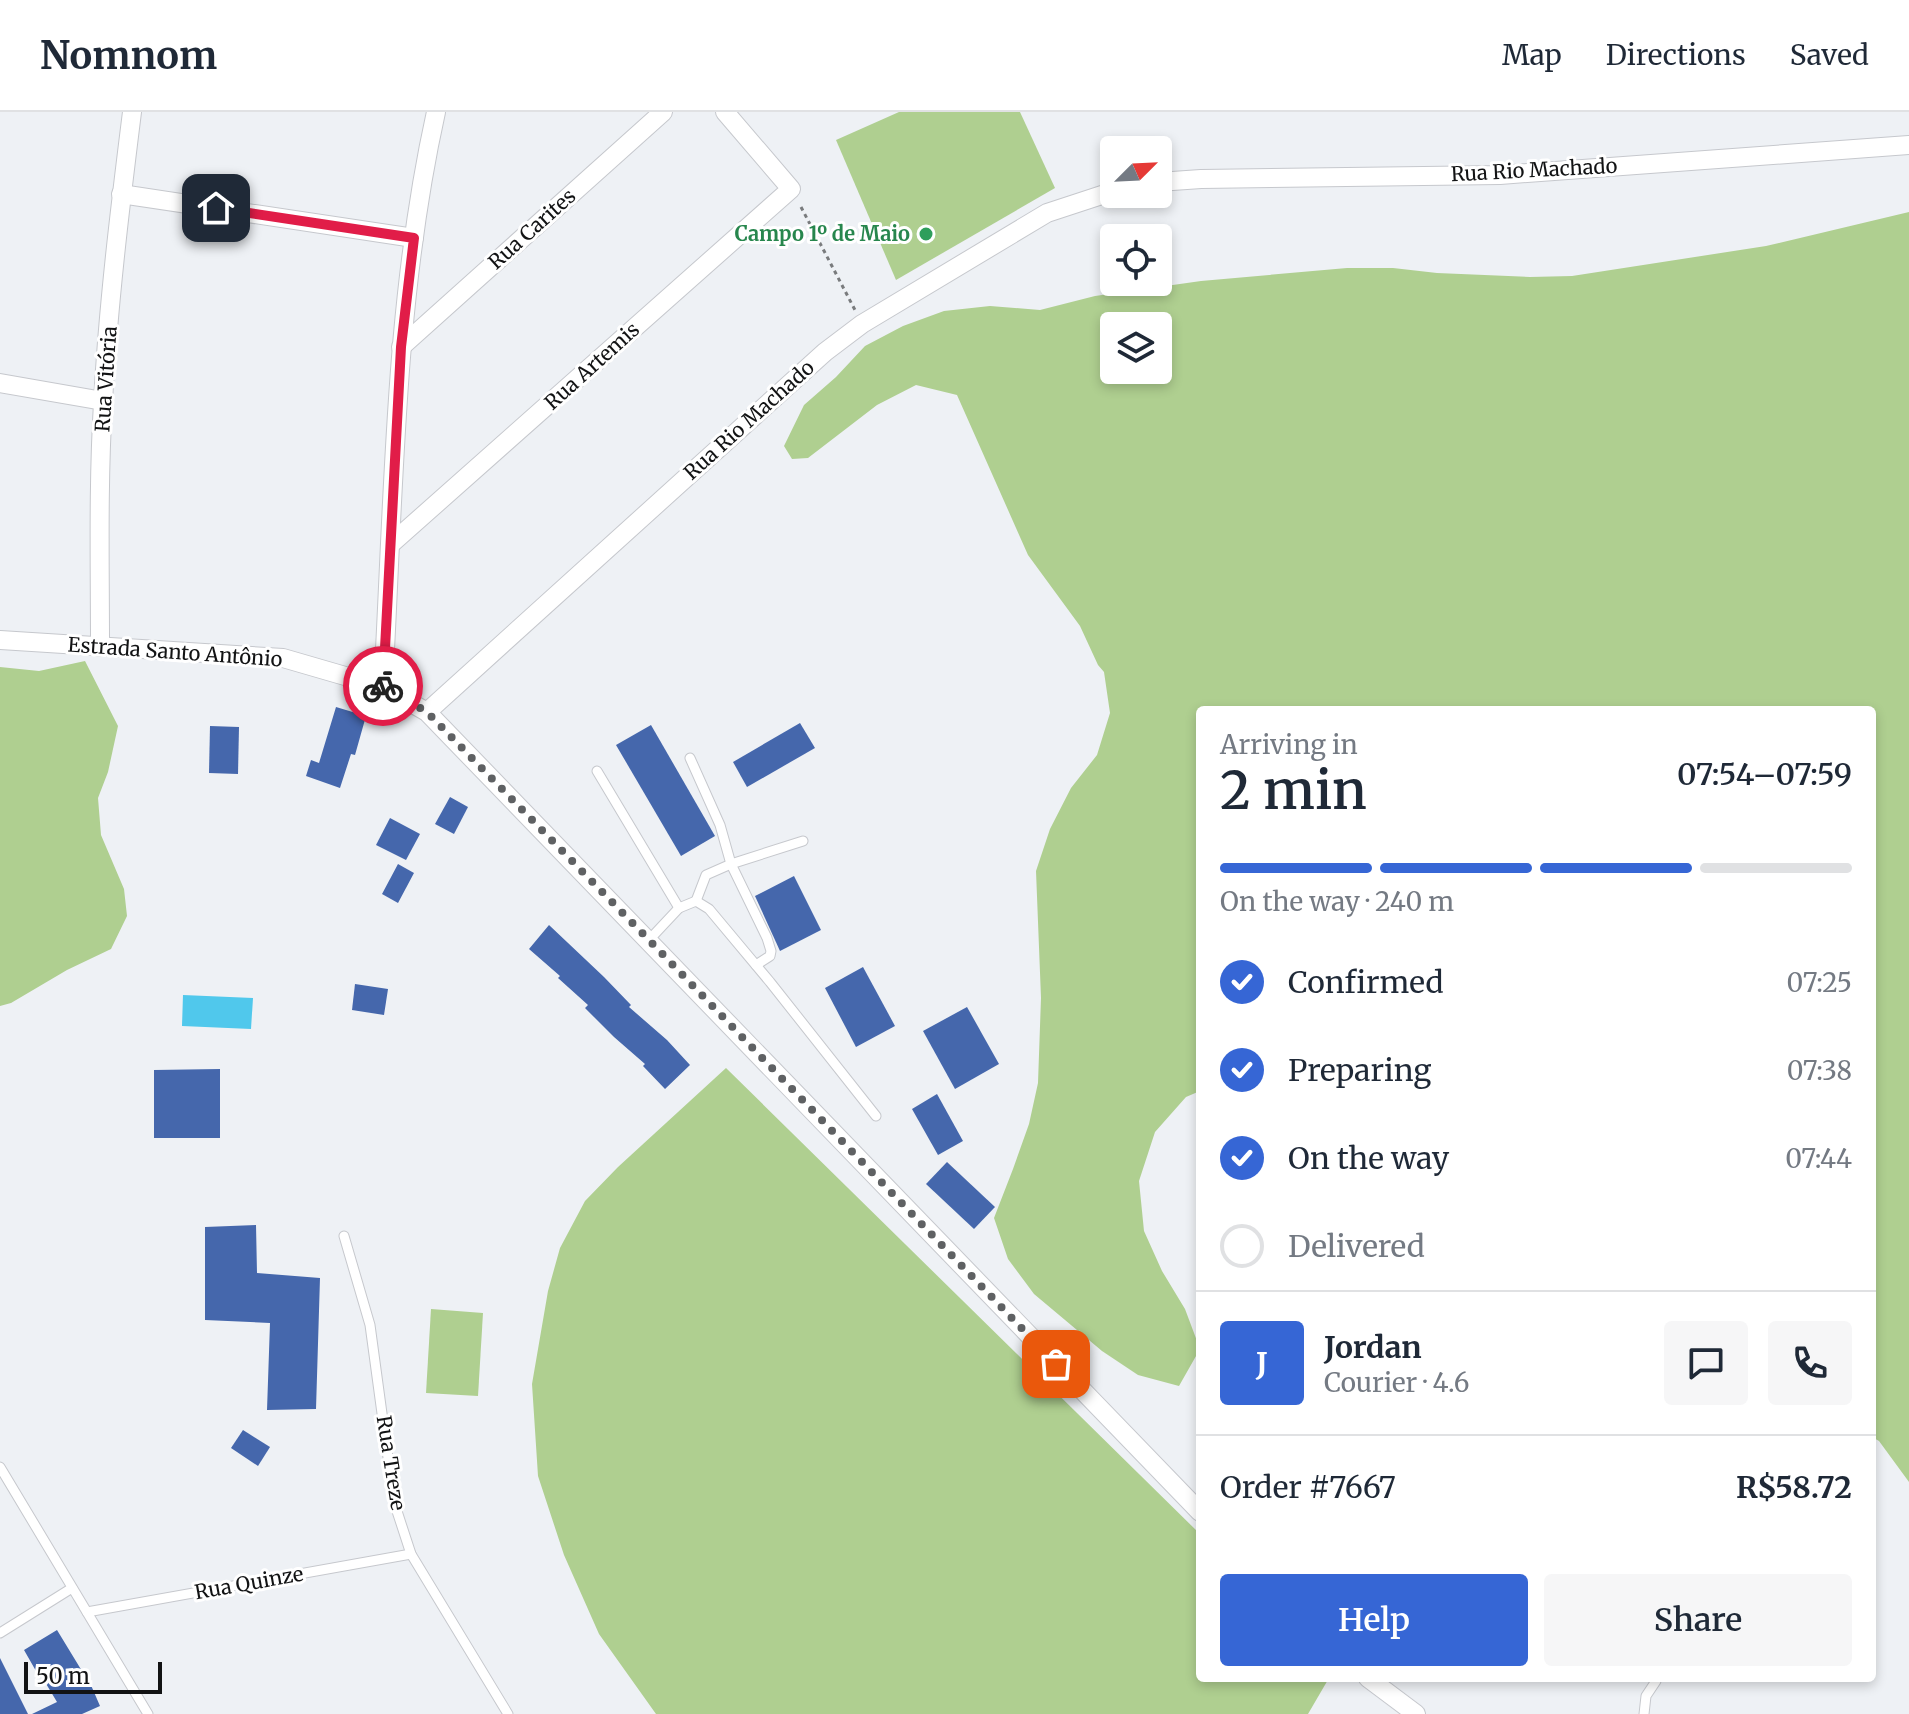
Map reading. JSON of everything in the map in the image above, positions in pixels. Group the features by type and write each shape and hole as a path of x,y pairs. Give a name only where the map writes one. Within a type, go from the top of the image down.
{"street":[{"name":"Rua Vitória","path":"100,647 103,401 121,194 132,112"},
{"path":"383,687 401,347 414,238 436,112"},
{"name":"Rua Carites","path":"401,347 663,112"},
{"path":"725,112 791,189"},
{"name":"Rua Rio Machado","path":"1172,181 1500,175 1909,145"},
{"name":"Rua Artemis","path":"392,543 791,189"},
{"path":"121,194 414,238"},
{"name":"Rua Rio Machado","path":"427,712 825,352 862,324 1047,213 1100,196"},
{"path":"0,383 103,401"},
{"name":"Estrada Santo Antônio","path":"0,640 283,658 383,687 427,712 1196,1508"},
{"path":"1373,1682 1416,1714"}],"lane":[{"path":"690,758 720,825 731,864 767,938 770,956 756,965"},
{"path":"597,771 679,908"},
{"path":"649,940 679,908 696,901 706,875 803,841"},
{"path":"696,901 709,909 756,965 876,1116"},
{"name":"Rua Treze","path":"344,1236 370,1325 394,1502 411,1554 508,1714"},
{"path":"0,1467 148,1714"},
{"name":"Rua Quinze","path":"87,1612 411,1554"},
{"path":"0,1633 72,1588"},
{"path":"1644,1714 1646,1696 1655,1682"}],"path":[{"path":"791,189 862,324"}],"green space":[{"name":"Campo 1º de Maio","path":"899,112 1020,112 1055,188 896,280 836,140"},
{"path":"1909,212 1909,1482 1876,1439 1876,706 1196,706 1196,1093 1186,1097 1155,1132 1139,1181 1144,1231 1162,1271 1185,1309 1196,1338 1196,1356 1179,1386 1138,1375 1102,1351 1034,1294 1008,1259 994,1218 1029,1124 1038,1083 1041,998 1036,871 1050,829 1071,788 1097,755 1110,713 1104,672 1080,626 1028,555 957,395 916,385 877,405 808,458 792,459 784,446 804,405 865,346 903,326 944,311 990,306 1040,310 1100,295 1172,296 1172,285 1347,268 1530,277 1572,276 1766,246"},
{"path":"85,661 118,726 108,772 98,798 101,835 124,889 127,916 111,949 0,1006 0,667 39,671"},
{"path":"726,1068 1196,1530 1196,1682 1327,1682 1308,1714 656,1714 599,1634 564,1555 538,1476 532,1384 548,1291 560,1248 585,1201"},
{"path":"431,1309 483,1313 478,1396 426,1393"}],"water":[{"path":"183,995 253,998 251,1029 182,1026"}],"building":[{"path":"336,707 366,716 355,755 351,754 340,788 306,776 311,760 319,763"},
{"path":"800,723 815,748 747,787 733,762"},
{"path":"651,725 715,836 681,856 616,745"},
{"path":"210,726 239,727 238,774 209,773"},
{"path":"450,797 468,807 454,834 435,824"},
{"path":"390,818 420,834 406,860 376,845"},
{"path":"398,864 414,873 398,903 382,894"},
{"path":"794,876 821,930 780,951 755,896"},
{"path":"549,925 690,1065 665,1089 643,1066 645,1064 585,1008 588,1005 558,978 560,976 529,949"},
{"path":"863,967 895,1026 856,1047 825,988"},
{"path":"355,984 388,989 384,1015 352,1010"},
{"path":"967,1007 999,1064 955,1089 923,1031"},
{"path":"220,1069 220,1138 154,1138 154,1070"},
{"path":"937,1094 963,1141 938,1155 912,1109"},
{"path":"947,1162 995,1207 974,1229 926,1184"},
{"path":"256,1225 257,1273 320,1278 316,1409 267,1410 270,1323 205,1320 205,1227"},
{"path":"243,1430 270,1447 258,1466 231,1448"},
{"path":"57,1630 87,1676 100,1706 82,1714 32,1714 57,1702 24,1650"},
{"path":"0,1658 28,1714 0,1714"}],"way so far":[{"path":"383,686 427,712 1056,1364"}],"place":[{"name":"Campo 1º de Maio","path":"926,234"}],"route":[{"path":"216,208 414,238 401,347 383,686"}]}
